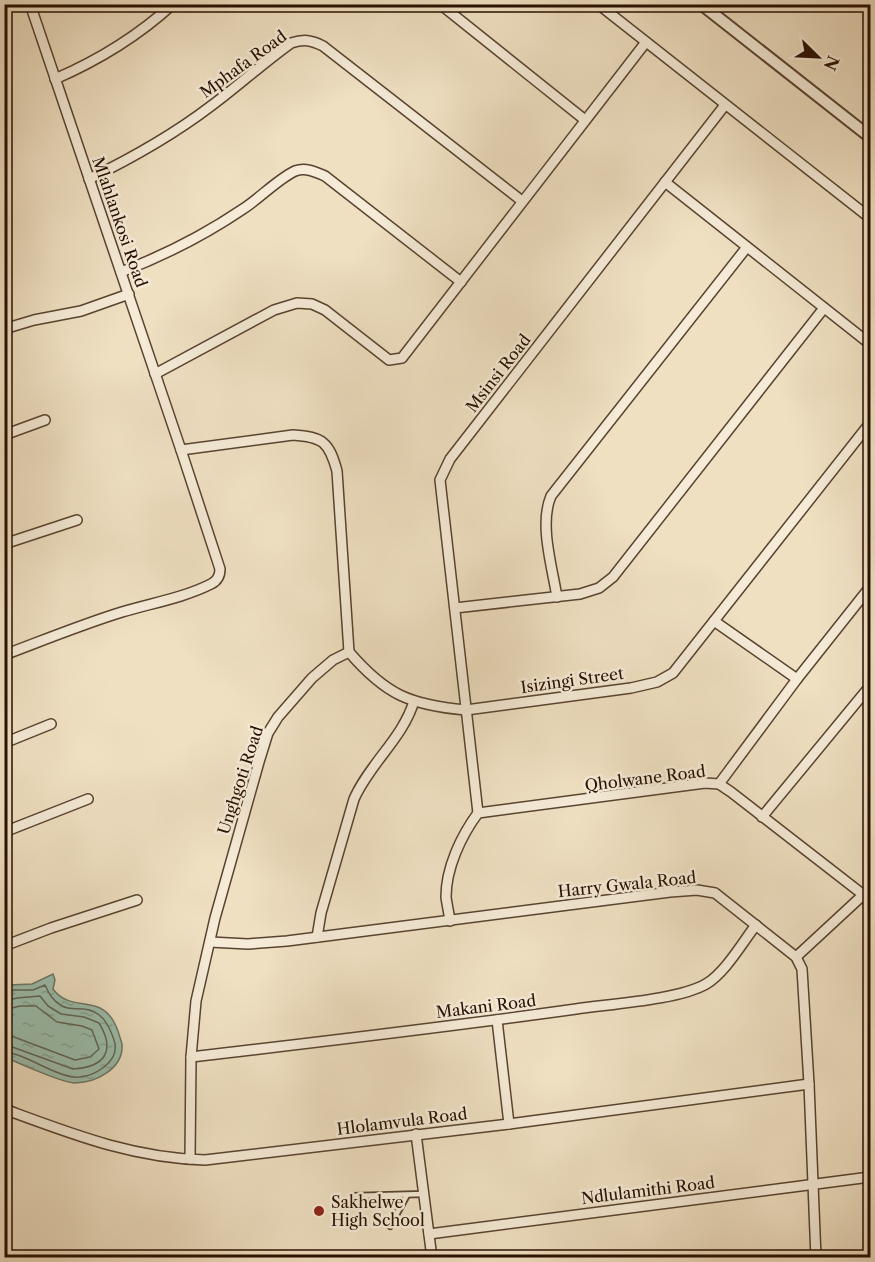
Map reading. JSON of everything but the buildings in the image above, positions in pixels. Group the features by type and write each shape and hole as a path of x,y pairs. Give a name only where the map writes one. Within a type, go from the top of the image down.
{"street":[{"name":"Mlahlankosi Road","path":"4,655 116,614 179,596 216,580 220,574 129,294 30,4"},
{"path":"55,79 86,66 118,47 155,21 173,4"},
{"path":"440,4 585,120"},
{"path":"598,4 870,218"},
{"path":"701,4 870,137"},
{"name":"Mphafa Road","path":"89,179 121,164 167,137 291,44 301,40 312,40 323,46 522,201"},
{"path":"155,374 274,310 297,303 312,304 325,310 389,360 402,358 646,42"},
{"name":"Msinsi Road","path":"478,813 440,480 447,465 725,105"},
{"path":"121,272 147,262 241,211 297,170 310,170 326,176 461,282"},
{"path":"665,182 870,344"},
{"path":"557,597 545,523 546,507 551,495 747,247"},
{"path":"4,329 33,320 81,311 129,294"},
{"path":"455,608 580,594 599,588 613,577 824,308"},
{"path":"4,435 45,420"},
{"name":"Isizingi Street","path":"349,652 364,670 395,694 440,707 466,710 631,688 657,682 673,672 870,423"},
{"path":"181,450 293,435 309,436 322,441 331,451 337,471 349,652"},
{"path":"4,544 77,520"},
{"name":"Qholwane Road","path":"478,813 705,783 719,784 797,679 870,587"},
{"path":"714,621 797,679"},
{"name":"Unghgoti Road","path":"190,1159 191,1057 196,1001 234,851 268,733 278,717 312,678 333,660 349,652"},
{"path":"762,817 870,686"},
{"path":"317,937 321,913 354,799 361,782 409,718 414,701"},
{"path":"4,743 51,724"},
{"path":"719,784 867,897 796,957 802,969 804,985 816,1257"},
{"path":"4,832 88,800"},
{"path":"450,921 447,897 449,875 459,846 469,825 478,813"},
{"name":"Harry Gwala Road","path":"210,942 248,944 317,937 697,890 710,891 719,896 796,957"},
{"path":"4,946 137,900"},
{"name":"Makani Road","path":"191,1057 657,998 697,987 716,976 756,925"},
{"path":"497,1020 509,1124"},
{"name":"Hlolamvula Road","path":"4,1109 102,1145 149,1155 205,1160 509,1124 809,1084"},
{"path":"416,1134 432,1257"},
{"name":"Ndlulamithi Road","path":"429,1234 870,1177"}],"lane":[{"path":"352,1196 424,1194"},
{"path":"390,1226 407,1195"}],"water":[{"path":"53,974 55,980 53,989 59,996 66,1000 96,1006 110,1017 116,1027 122,1044 121,1053 113,1067 99,1077 82,1082 68,1082 5,1057 5,990 9,985 32,984"}],"place":[{"name":"Sakhelwe High School","path":"319,1211"}]}
